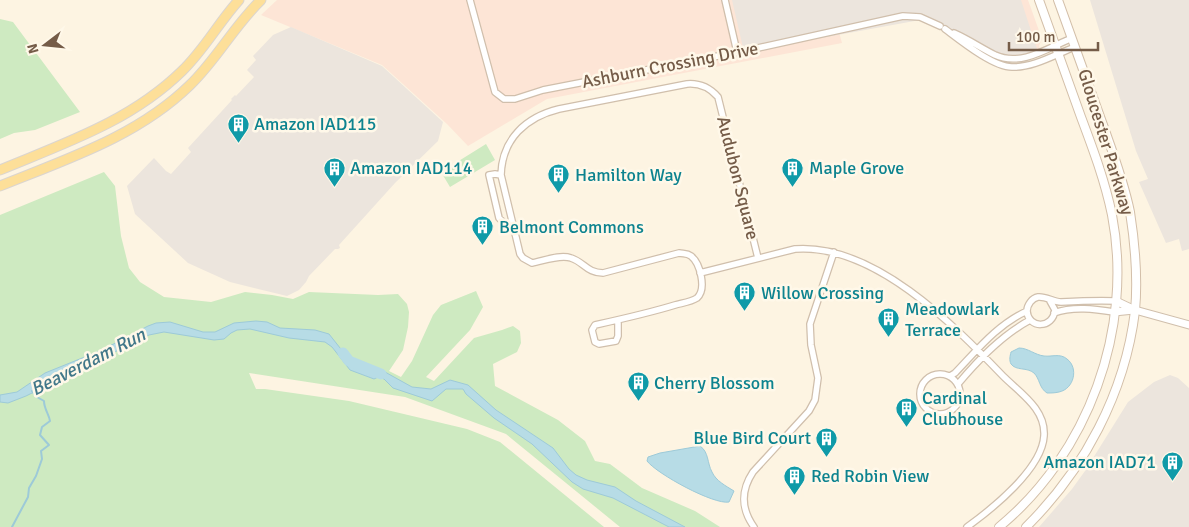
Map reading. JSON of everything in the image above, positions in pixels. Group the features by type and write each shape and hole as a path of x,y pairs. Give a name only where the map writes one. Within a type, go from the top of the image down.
{"main road":[{"path":"0,170 109,124 141,105 174,79 190,62 239,0"},
{"path":"0,186 116,138 164,108 196,79 244,18 261,0"},
{"name":"Gloucester Parkway","path":"999,527 1039,487 1074,438 1086,414 1103,369 1116,301 1116,253 1108,199 1096,158 1039,0"},
{"name":"Gloucester Parkway","path":"1026,527 1060,490 1075,470 1104,418 1126,357 1135,310 1134,255 1128,202 1112,151 1058,0"}],"street":[{"name":"Ashburn Crossing Drive","path":"470,0 494,92 504,100 515,99 543,90 737,52 903,16 920,17 940,26"},
{"path":"724,0 737,52"},
{"path":"1072,38 1057,49 1024,66 1008,67 969,47 945,29 995,55 1008,59 1022,58 1057,49 1075,46"},
{"name":"Audubon Square","path":"500,175 503,156 513,136 524,126 542,115 555,110 694,83 706,87 718,97 758,258"},
{"path":"512,223 505,224 501,222 489,175 500,175 520,254 532,263 563,256 570,257 594,273 603,273 680,253 691,256 695,260 700,273 701,293 691,301 596,325 592,330 595,342 599,344 616,341 618,336 618,320"},
{"path":"700,273 795,249 805,248 834,252 874,269 922,300 977,349 1037,409 1044,429 1044,439 1039,455 1024,476 1000,500 967,527"},
{"path":"754,527 745,511 743,503 747,481 809,411 816,400 818,378 811,345 810,324 834,252"},
{"path":"1044,298 1050,301 1054,306 1054,313 1050,321 1044,324 1035,323 1030,320 1027,311 1034,299 1044,298"},
{"path":"1050,301 1116,301 1135,310 1189,325"},
{"path":"1054,313 1075,309 1114,312 1135,310"},
{"path":"950,376 1006,322 1027,311"},
{"path":"958,384 1013,329 1030,320"},
{"path":"944,374 950,376 958,384 959,401 952,411 940,414 928,410 924,406 920,394 924,383 933,375 944,374"}],"shaded area":[{"path":"277,0 1028,0 1042,39 1039,46 1042,53 992,56 921,17 839,32 842,43 547,99 468,146 447,124 382,65 261,15"},
{"path":"732,0 1021,0 1038,52 1018,58 989,53 931,18 744,52"},
{"path":"1090,0 1189,0 1189,249 1182,251 1179,239 1166,243 1139,182 1148,179 1136,151"},
{"path":"291,27 382,66 443,122 438,141 395,183 339,245 340,248 335,249 309,276 299,290 287,296 230,282 188,263 135,214 127,186 154,158 171,174 191,152 188,148 231,99 254,77 247,70 256,60 253,56 273,35"},
{"path":"1170,375 1178,378 1189,388 1189,527 1039,527 1085,471 1128,402 1154,382"}],"green space":[{"path":"0,19 13,22 80,112 35,130 14,133 0,139"},
{"path":"486,144 495,160 450,187 441,172"},
{"path":"104,172 115,186 121,236 129,268 140,282 164,297 211,302 245,292 293,299 309,292 398,294 407,304 409,312 408,327 403,350 389,371 401,377 412,361 433,315 441,305 476,291 483,307 470,330 426,377 434,381 474,338 513,326 520,331 521,343 517,352 493,364 495,386 558,420 585,441 595,461 610,464 642,488 695,511 720,527 620,527 506,434 405,397 249,373 256,389 349,401 467,429 500,442 604,527 0,527 0,215"}],"water":[{"path":"170,322 203,332 215,332 234,323 267,322 280,328 315,330 329,334 355,364 385,372 412,387 431,389 450,380 468,385 496,410 553,448 576,475 587,480 615,487 636,501 685,527 669,527 613,498 583,489 572,482 532,444 494,418 466,394 463,389 446,389 432,401 393,388 384,379 378,377 374,379 350,370 332,347 325,342 289,338 250,329 237,330 224,339 214,340 164,332 149,335 26,396 8,403 0,402 0,395 17,392 45,373 102,350 156,323"},
{"path":"1019,348 1041,355 1059,356 1067,359 1071,363 1074,373 1071,383 1064,390 1058,392 1047,393 1044,391 1034,373 1016,368 1011,364 1011,352"},
{"path":"700,446 705,451 710,469 716,478 734,491 729,502 711,499 686,488 653,467 647,461 648,457 660,453"}],"waterway":[{"name":"Beaverdam Run","path":"343,353 349,361 381,374"},
{"path":"12,527 28,497 29,488 42,459 41,451 49,445 40,435 42,427 50,421 49,416 44,401 32,391"}],"place":[{"name":"Amazon IAD115","path":"238,143"},
{"name":"Amazon IAD114","path":"334,187"},
{"name":"Maple Grove","path":"793,187"},
{"name":"Hamilton Way","path":"559,194"},
{"name":"Belmont Commons","path":"483,246"},
{"name":"Willow Crossing","path":"745,312"},
{"name":"Meadowlark Terrace","path":"889,338"},
{"name":"Cherry Blossom","path":"638,402"},
{"name":"Cardinal Clubhouse","path":"906,427"},
{"name":"Blue Bird Court","path":"827,457"},
{"name":"Amazon IAD71","path":"1172,481"},
{"name":"Red Robin View","path":"795,495"}]}
